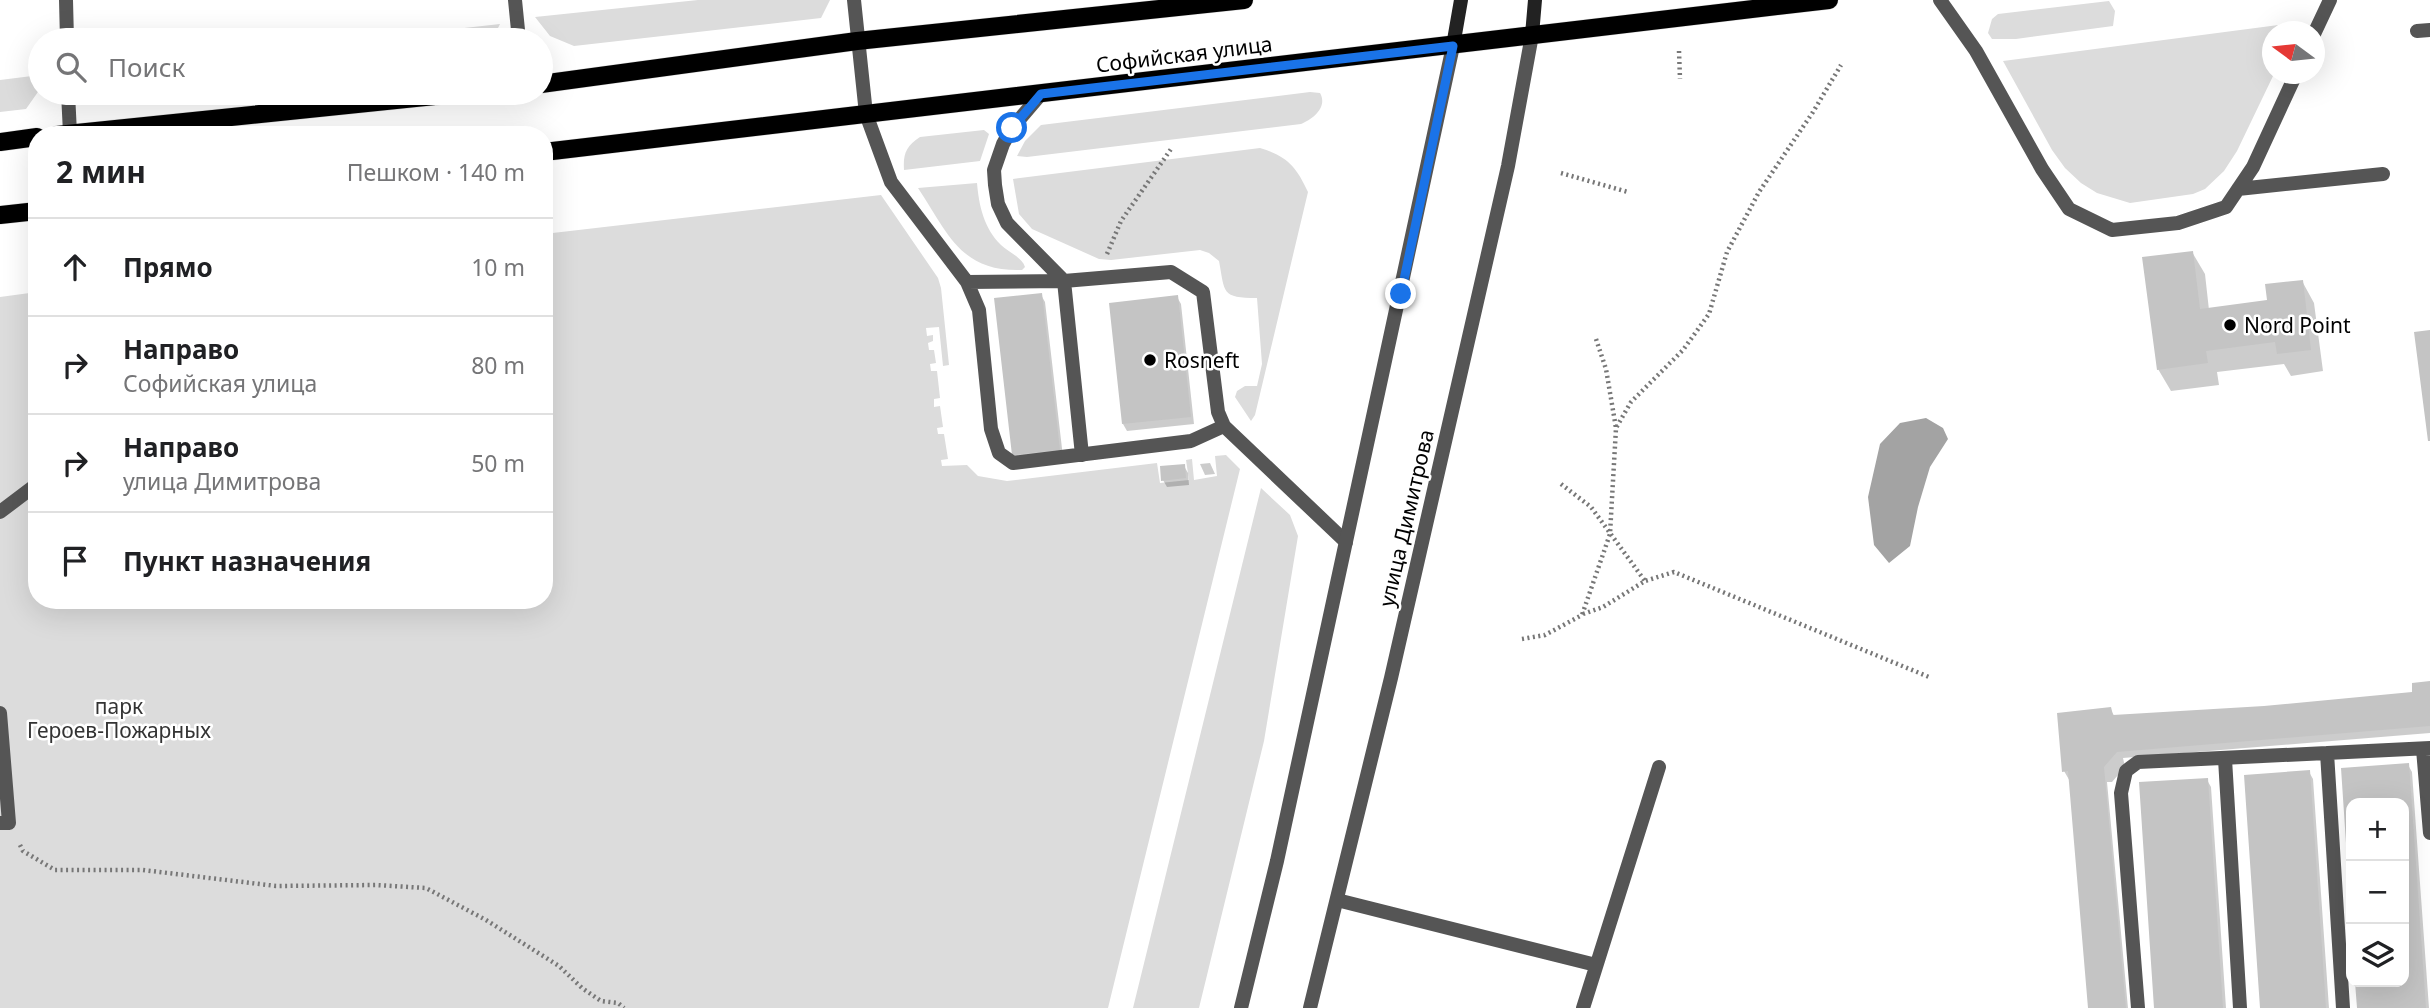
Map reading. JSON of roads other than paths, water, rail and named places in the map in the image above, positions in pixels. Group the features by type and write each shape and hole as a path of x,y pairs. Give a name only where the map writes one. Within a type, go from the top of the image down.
{"main road":[{"path":"553,82 857,41 1244,0"},
{"path":"1453,46 1461,0"},
{"path":"1532,35 1535,0"},
{"name":"Софийская улица","path":"553,151 1829,0"},
{"path":"142,126 347,105"},
{"path":"0,142 28,138"},
{"path":"0,215 28,212"}],"street":[{"path":"66,0 67,28"},
{"path":"515,0 518,28"},
{"path":"854,0 866,114 891,182 967,282 979,310 991,429 999,453 1013,463 1082,455 1191,441 1224,426"},
{"path":"1940,0 1976,51 2042,169 2069,209 2112,230 2178,223 2226,207 2253,167 2291,84"},
{"path":"2321,21 2330,0"},
{"name":"улица Димитрова","path":"1310,1008 1391,678 1505,180 1532,35"},
{"path":"1241,1008 1277,862 1453,46"},
{"path":"1041,94 1012,128 1003,144 994,170 995,185 998,204 1007,223 1064,281 1082,455"},
{"path":"65,126 67,105"},
{"path":"2238,189 2383,174"},
{"path":"967,282 1064,281 1171,272 1203,292 1218,412 1224,426 1346,542"},
{"path":"0,512 28,491"},
{"path":"0,713 5,823"},
{"path":"2138,1008 2121,793 2126,771 2138,762 2426,748 2430,833"},
{"path":"2327,753 2343,1008"},
{"path":"2225,759 2240,1008"},
{"path":"1583,1008 1660,767"},
{"path":"1337,900 1596,965"}],"place":[{"name":"Nord Point","path":"2230,325"},
{"name":"Rosneft","path":"1150,360"}],"park label":[{"name":"парк Героев-Пожарных","path":"119,718"}]}
